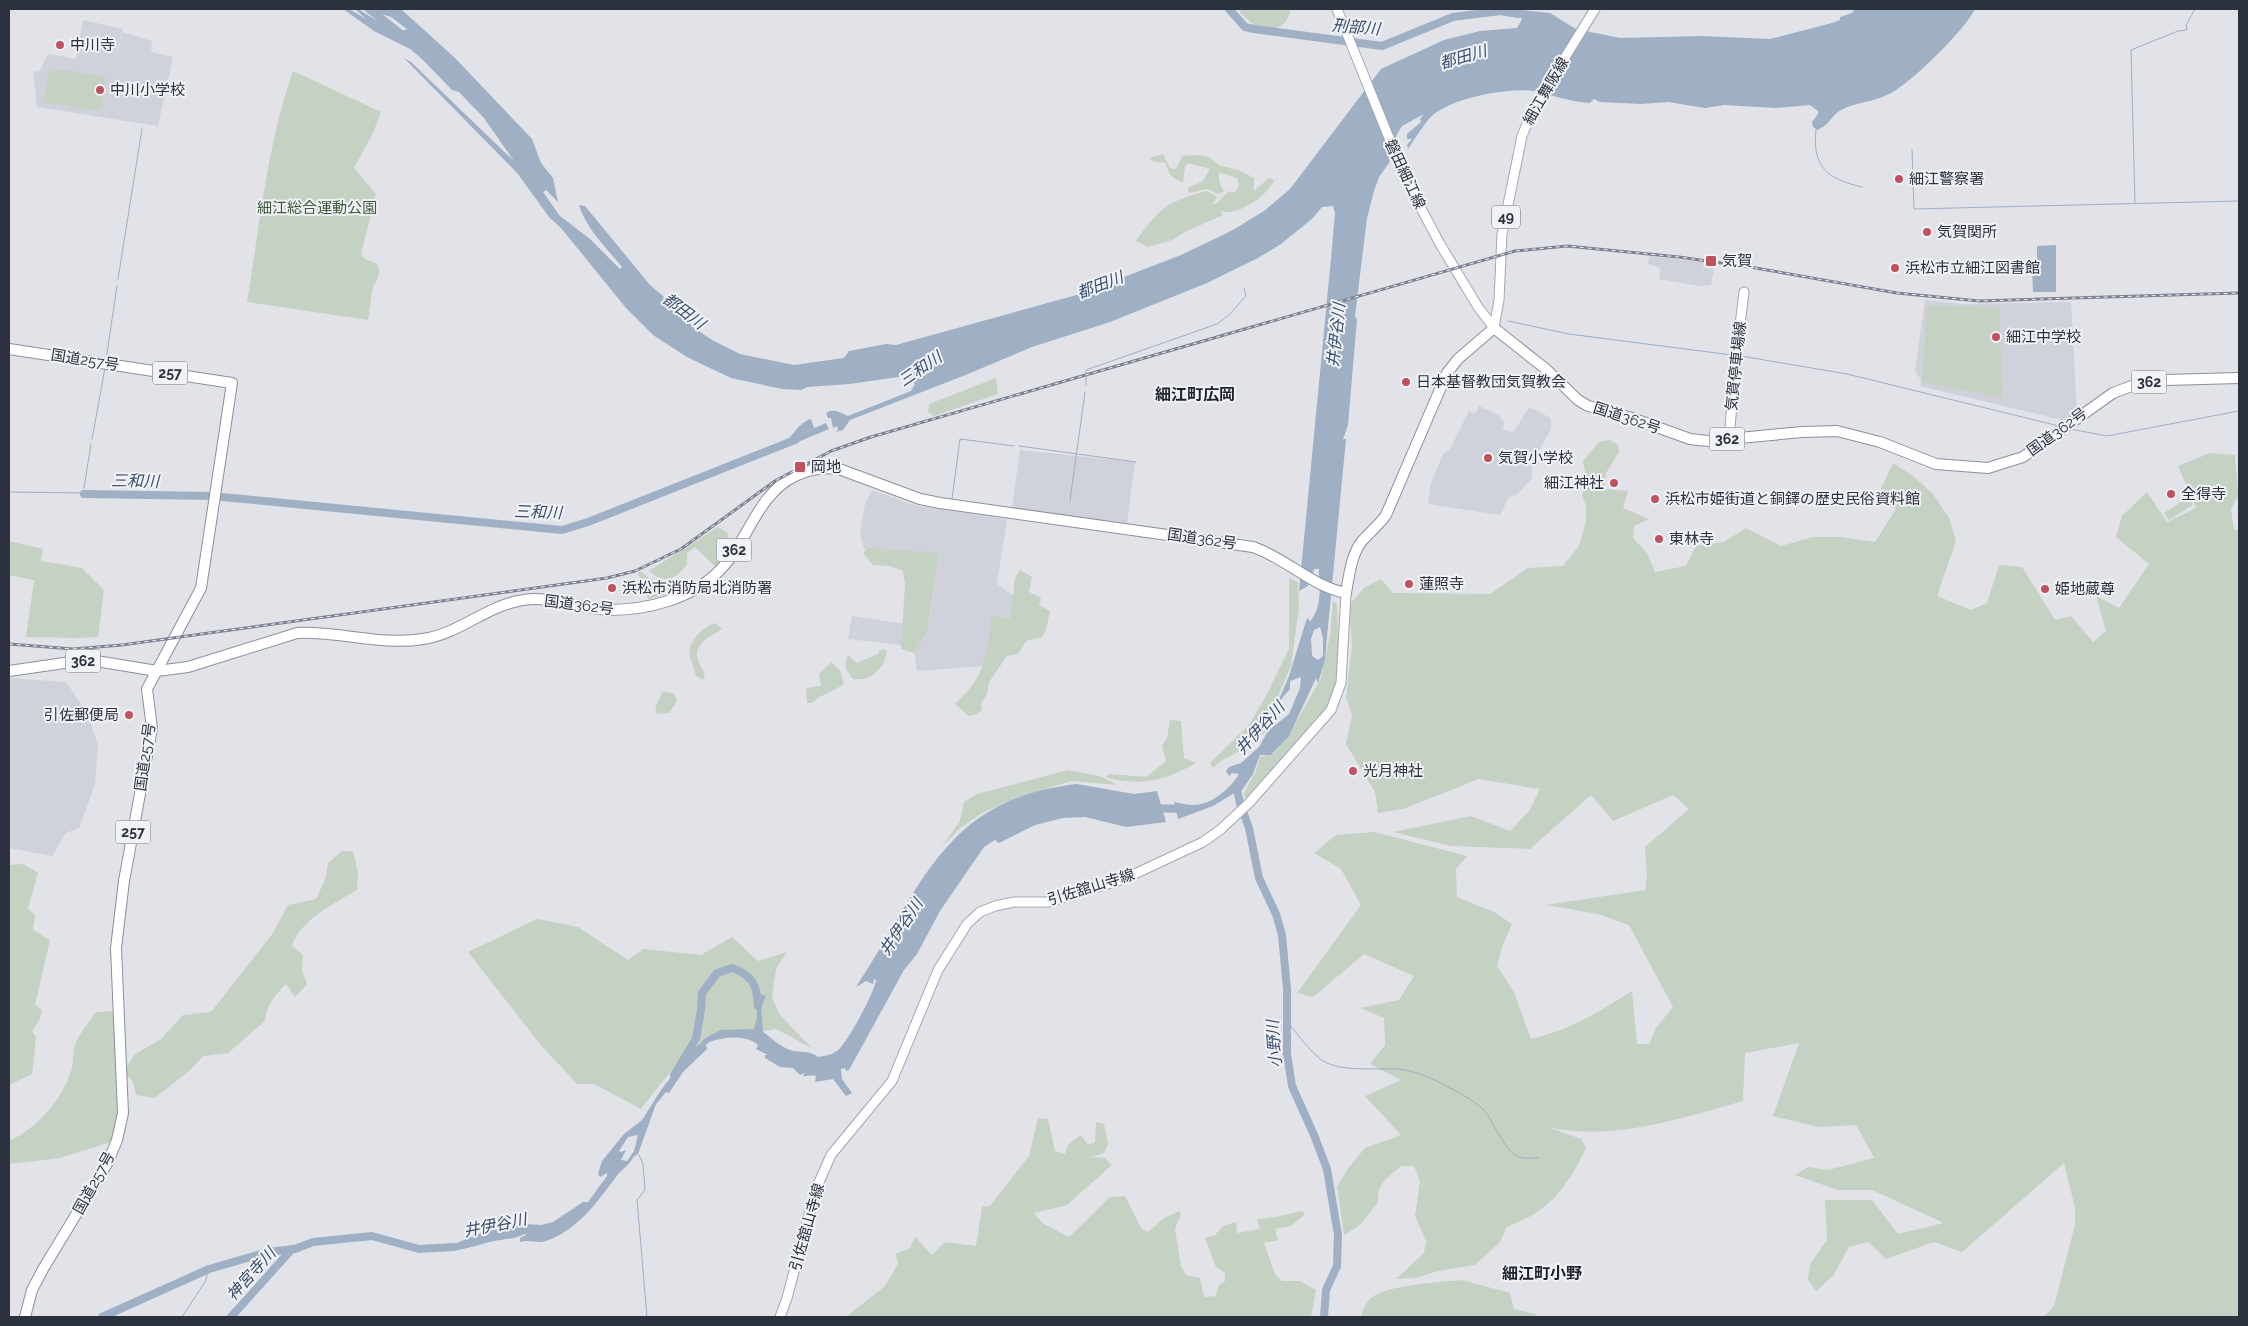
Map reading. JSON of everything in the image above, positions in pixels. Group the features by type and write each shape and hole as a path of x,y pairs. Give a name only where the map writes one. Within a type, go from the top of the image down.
{"highway":[{"name":"国道362号","path":"1494,328 1547,370 1578,400 1588,406 1632,418 1690,439 1708,441 1802,432 1836,432 1880,442 1936,464 1988,468 2023,457 2113,392 2137,384 2166,380 2239,378"},
{"path":"1342,592 1361,542 1386,515 1447,373 1458,359 1494,328"},
{"name":"国道257号","path":"9,349 232,383 201,588 147,689 152,728 124,881 116,948 123,1113 117,1140 108,1162 43,1269 32,1290 25,1317"},
{"name":"国道362号","path":"9,671 78,661 96,661 157,671 188,668 297,633 316,632 398,640 425,639 450,632 496,609 518,601 532,599 594,609 621,610 678,598 704,584 728,562 762,504 774,490 802,473 827,467 839,469 920,499 940,503 1253,547 1267,552 1321,585 1342,592"}],"main road":[{"name":"磐田細江線","path":"1337,9 1400,166 1440,244 1478,307 1494,328"},
{"name":"細江舞阪線","path":"1494,328 1499,300 1502,234 1522,136 1534,109 1594,9"},
{"name":"気賀停車場線","path":"1730,439 1736,355 1744,292"},
{"name":"引佐舘山寺線","path":"780,1317 787,1298 816,1186 831,1155 892,1082 934,977 967,924 980,912 995,906 1014,902 1049,902 1124,879 1203,842 1240,812 1331,710 1341,682 1342,592"}],"shaded area":[{"name":"中川小学校","path":"83,20 123,29 112,74 123,32 152,41 151,52 173,57 158,126 37,107 33,72 40,71 48,54 76,59"},
{"path":"1649,256 1704,262 1703,267 1714,269 1711,285 1699,286 1659,279 1660,268 1648,264"},
{"name":"細江中学校","path":"1925,300 1962,304 2071,302 2077,413 2066,421 1920,386 1921,380 1915,371"},
{"name":"気賀小学校","path":"1479,406 1502,417 1500,419 1505,422 1502,428 1513,433 1530,406 1551,418 1551,429 1532,463 1532,478 1517,495 1509,497 1500,515 1428,504 1431,483 1443,454 1450,449 1469,411 1475,414"},
{"path":"1020,450 1135,462 1127,523 1012,508"},
{"path":"872,490 917,506 1007,519 997,584 1014,596 1010,619 993,615 985,666 917,671 914,653 900,645 848,639 852,616 928,627 938,561 864,549 860,532 865,504"},
{"path":"9,678 66,682 88,714 98,746 95,785 79,828 66,833 52,856 9,848"}],"green space":[{"path":"1241,9 1291,9 1287,20 1281,26 1261,31 1240,13"},
{"path":"50,68 106,77 100,111 43,102"},
{"name":"細江総合運動公園","path":"293,71 381,112 373,133 354,168 376,194 361,254 365,259 377,264 379,269 378,278 373,286 368,320 247,302 270,156"},
{"path":"1163,154 1170,168 1176,169 1182,156 1198,155 1209,157 1219,165 1241,171 1254,178 1254,191 1269,178 1274,180 1271,186 1251,204 1235,211 1220,211 1223,215 1172,240 1148,247 1136,241 1158,213 1166,207 1183,198 1207,191 1217,197 1212,205 1217,203 1229,191 1235,193 1239,185 1237,178 1219,172 1219,181 1224,192 1217,194 1207,189 1188,193 1188,188 1203,181 1210,169 1188,163 1185,167 1183,183 1170,175 1165,163 1151,161 1150,158"},
{"path":"1927,305 1999,308 2003,398 1922,382"},
{"path":"996,378 998,394 934,416 928,412 929,404"},
{"path":"1610,440 1618,445 1619,452 1606,473 1604,489 1628,491 1623,508 1649,519 1634,526 1633,538 1647,553 1655,572 1686,566 1696,546 1724,542 1746,528 1781,546 1813,537 1841,537 1875,542 1896,509 1880,491 1893,463 1913,476 1933,494 1949,518 1956,541 1937,596 1971,610 1987,603 1999,565 2022,567 2055,620 2071,616 2093,642 2106,631 2096,596 2119,608 2149,564 2116,537 2122,516 2147,492 2167,522 2196,508 2178,466 2210,453 2235,455 2238,495 2231,510 2234,529 2239,531 2239,1317 2044,1317 2054,1306 2075,1225 2075,1208 2064,1163 1962,1252 1934,1242 1886,1259 1868,1242 1849,1247 1833,1276 1816,1291 1808,1280 1810,1264 1827,1240 1825,1200 1872,1200 1898,1234 1944,1223 1872,1190 1838,1190 1795,1175 1808,1167 1828,1170 1874,1158 1856,1125 1818,1127 1773,1116 1799,1043 1745,1053 1743,1101 1672,1121 1622,1130 1572,1131 1548,1127 1581,1139 1586,1148 1566,1184 1553,1199 1533,1214 1506,1228 1500,1242 1475,1265 1438,1271 1416,1278 1396,1279 1424,1253 1426,1241 1415,1216 1420,1181 1414,1166 1401,1166 1387,1178 1379,1190 1378,1202 1360,1225 1344,1235 1337,1187 1349,1167 1365,1148 1401,1135 1365,1096 1401,1080 1370,1064 1385,1045 1384,1018 1360,1008 1399,1000 1414,976 1364,954 1313,997 1297,993 1361,905 1341,869 1314,853 1336,835 1374,832 1467,856 1456,869 1457,897 1494,912 1512,924 1502,947 1497,966 1514,992 1531,1039 1572,1025 1632,991 1637,1044 1649,1044 1656,1028 1673,1007 1629,925 1598,914 1546,905 1645,890 1647,874 1645,847 1689,809 1673,795 1613,821 1591,795 1530,849 1451,846 1393,832 1471,816 1510,831 1529,811 1540,789 1479,779 1403,809 1378,813 1375,792 1346,744 1352,715 1346,697 1352,646 1349,605 1364,588 1381,579 1393,593 1490,594 1528,568 1563,566 1579,546 1586,521 1586,506 1582,495 1587,480 1583,461 1599,442"},
{"path":"2189,497 2193,505 2169,520 2164,513"},
{"path":"718,527 729,534 722,549 729,553 717,568 695,547 687,553 687,565 674,577 660,578 649,571"},
{"path":"9,541 43,549 41,561 82,568 104,590 98,637 26,637 34,581 38,581 9,575"},
{"path":"868,548 939,553 927,631 914,653 901,649 905,583 903,571 890,566 873,565 863,553"},
{"path":"1020,570 1032,577 1029,592 1041,598 1039,605 1050,611 1046,630 1042,637 1026,641 1018,654 1007,656 989,682 987,694 981,704 982,710 977,714 969,716 955,704 966,693 979,674 986,653 992,615 1010,619 1015,578"},
{"path":"640,571 660,586 666,595 648,599 638,573"},
{"path":"1289,578 1298,582 1299,608 1291,666 1276,701 1268,731 1213,768 1210,763 1249,725 1265,698 1289,649"},
{"path":"1333,601 1337,604 1339,661 1335,689 1325,713 1247,800 1243,795 1256,771 1260,757 1274,753 1290,733 1321,678 1330,635"},
{"path":"715,623 722,629 704,641 698,650 698,660 705,675 703,680 696,676 689,652 696,636 705,628"},
{"path":"883,649 887,651 883,663 876,672 866,678 853,679 846,668 848,655 857,663 878,654"},
{"path":"831,662 840,670 844,684 819,697 812,703 807,703 806,688 821,686 819,674"},
{"path":"662,692 672,693 677,701 669,713 657,714 655,709"},
{"path":"1170,720 1181,721 1184,758 1196,763 1174,774 1152,781 1130,782 1105,777 1110,774 1146,777 1166,761 1162,746 1167,738"},
{"path":"1068,770 1099,776 1118,785 1071,781 1018,797 982,813 960,828 941,848 960,821 964,802 977,794"},
{"path":"342,851 353,851 358,873 357,890 319,913 302,928 296,937 292,946 303,955 302,971 307,984 295,997 286,984 269,1006 265,1021 228,1053 203,1056 190,1070 155,1098 136,1095 133,1082 124,1072 134,1055 161,1039 183,1015 211,1012 273,933 288,905 316,899 325,880 328,863"},
{"path":"23,864 38,873 28,909 35,915 33,930 50,940 35,1005 42,1010 40,1019 32,1031 36,1037 32,1074 9,1085 9,865"},
{"path":"537,919 578,927 628,960 643,949 701,955 732,937 758,961 787,952 776,969 772,998 780,1015 812,1048 776,1029 693,1043 641,1109 594,1084 577,1084 540,1044 468,952"},
{"path":"118,1011 120,1106 117,1140 60,1158 9,1164 9,1141 30,1128 56,1101 68,1080 72,1068 75,1045 87,1024 96,1012"},
{"path":"1038,1118 1048,1119 1055,1151 1065,1154 1068,1145 1081,1135 1088,1145 1095,1142 1096,1122 1104,1124 1108,1144 1104,1153 1091,1157 1105,1158 1112,1165 1067,1205 1034,1213 1042,1223 1069,1237 1110,1197 1125,1196 1141,1228 1148,1232 1164,1218 1179,1211 1181,1214 1175,1229 1181,1266 1186,1275 1200,1278 1204,1297 1216,1296 1218,1286 1225,1281 1225,1273 1216,1267 1205,1238 1215,1235 1223,1226 1236,1222 1237,1233 1260,1229 1257,1219 1302,1211 1305,1214 1291,1226 1275,1229 1278,1240 1264,1243 1275,1274 1282,1281 1300,1281 1316,1290 1311,1317 846,1317 885,1286 898,1264 896,1254 910,1248 915,1237 932,1255 945,1242 976,1246 982,1207 990,1206 1029,1156"},
{"path":"1462,1280 1510,1293 1514,1309 1535,1314 1538,1317 1361,1317 1369,1300 1386,1291 1413,1285"}],"water":[{"path":"343,9 349,9 366,19 355,9 358,9 397,33 407,29 391,17 365,9 401,9 455,58 532,139 541,163 553,178 558,202 546,190 543,192 560,216 590,239 620,269 622,267 598,238 582,214 579,205 585,206 650,285 677,308 693,327 712,340 740,354 794,365 844,358 849,351 886,344 896,345 1080,294 1181,255 1233,230 1264,211 1290,189 1381,69 1444,40 1480,31 1517,28 1522,19 1519,16 1511,15 1511,9 1550,13 1576,29 1620,38 1702,36 1770,39 1832,23 1840,20 1840,17 1852,13 1855,9 1975,9 1949,42 1925,67 1901,87 1885,96 1839,111 1822,128 1817,130 1813,127 1812,122 1818,111 1810,105 1775,108 1724,105 1705,108 1668,102 1641,104 1600,102 1594,99 1590,103 1523,90 1477,96 1448,106 1428,120 1408,149 1407,145 1412,139 1407,139 1407,134 1421,122 1420,119 1424,114 1402,126 1397,134 1389,163 1379,177 1367,218 1355,316 1357,319 1348,425 1343,439 1346,439 1325,660 1318,683 1316,678 1289,736 1271,755 1260,755 1253,774 1240,793 1236,792 1213,806 1178,819 1174,802 1191,805 1207,802 1220,795 1231,785 1239,774 1232,773 1229,776 1226,771 1229,767 1241,763 1259,747 1268,731 1289,714 1300,688 1301,677 1290,681 1290,689 1277,704 1289,676 1306,621 1308,618 1310,622 1319,603 1319,569 1314,569 1308,586 1299,591 1332,248 1335,213 1333,206 1322,207 1313,218 1281,244 1258,258 1207,283 1110,322 1032,347 850,420 843,430 835,432 838,430 837,426 833,428 831,418 828,418 826,413 834,411 848,416 911,391 915,384 905,376 850,384 808,387 801,390 782,389 731,378 687,357 653,335 626,308 561,228 549,217 518,174 404,58 411,62 514,161 484,118 459,92 452,90 410,49 374,31","holes":["1320,627 1323,638 1323,656 1318,660 1312,656 1311,639 1314,630"]},
{"path":"2056,245 2056,292 2033,292 2032,269 2037,269 2037,246"},
{"path":"811,419 814,428 794,437 826,423 829,429 786,447 778,447 787,441 801,425"},
{"path":"1077,784 1134,794 1157,791 1166,822 1126,827 1085,817 1063,818 1035,825 999,843 995,840 984,847 940,911 917,954 904,970 849,1070 841,1069 842,1079 852,1093 846,1096 833,1079 815,1082 816,1076 803,1076 805,1073 800,1075 793,1068 780,1067 765,1058 765,1055 768,1055 756,1049 758,1045 747,1039 728,1038 709,1042 706,1045 707,1049 683,1072 669,1093 666,1092 656,1104 638,1154 619,1173 578,1222 558,1236 543,1242 520,1242 520,1238 525,1234 463,1249 444,1251 443,1246 449,1246 494,1228 498,1231 525,1224 541,1225 553,1222 583,1202 588,1202 607,1176 607,1173 600,1177 598,1174 602,1161 624,1134 642,1120 661,1090 691,1051 707,1037 721,1030 754,1029 757,1018 757,997 761,994 766,996 761,1007 763,1032 776,1042 790,1050 808,1052 818,1057 837,1051 860,1018 876,980 874,979 873,984 866,981 856,987 919,884 941,854 965,829 995,808 1031,793","holes":["638,1135 634,1151 627,1161 621,1160 626,1150 619,1151 628,1137"]}],"waterway":[{"name":"都田川","path":"369,9 406,38"},
{"name":"刑部川","path":"1229,9 1245,27 1382,46 1453,17 1500,11 1518,14"},
{"path":"2135,203 2131,50 2178,31 2187,30 2186,25 2195,9"},
{"path":"118,279 142,129"},
{"path":"1816,130 1815,143 1817,153 1824,169 1839,180 1862,187"},
{"path":"1912,150 1914,209 2239,201"},
{"path":"106,360 117,286"},
{"path":"1086,385 1086,370 1217,324 1229,315 1246,296 1244,288"},
{"path":"1508,321 1569,334 1732,355"},
{"path":"1741,356 1847,374 2059,426"},
{"path":"92,439 105,368"},
{"path":"1070,501 1085,392"},
{"path":"2070,429 2107,436 2239,411"},
{"path":"952,499 960,439 1014,446"},
{"name":"三和川","path":"84,494 212,496 562,530 588,522 795,440"},
{"path":"84,488 91,444"},
{"path":"1019,446 1136,462"},
{"path":"9,492 84,493"},
{"name":"小野川","path":"1239,784 1237,790 1249,828 1259,878 1276,914 1282,935 1287,989 1287,1054 1292,1086 1327,1169 1338,1235 1337,1266 1326,1290 1324,1317"},
{"name":"井伊谷川","path":"1154,808 1185,809"},
{"name":"井伊谷川","path":"674,1075 696,1039 702,993 717,973 732,968 745,974 755,987 758,1006"},
{"path":"1287,1022 1323,1061 1339,1067 1394,1069 1415,1072 1429,1077 1457,1092 1483,1109 1504,1143 1514,1154 1522,1158 1538,1158"},
{"path":"639,1155 643,1164 645,1190 637,1200 647,1317"},
{"name":"井伊谷川","path":"102,1317 209,1269 268,1252 295,1249 313,1242 372,1236 419,1249 454,1247"},
{"name":"神宮寺川","path":"231,1317 292,1249"},
{"path":"182,1317 205,1282 209,1269"}],"railway":[{"path":"9,644 73,649 122,645 607,578 635,571 681,549 775,481 831,451 871,437 1515,251 1567,246 1679,257 1756,268 1897,293 1979,301 2239,293"}],"place":[{"name":"中川寺","path":"60,45"},
{"name":"中川小学校","path":"100,90"},
{"name":"細江警察署","path":"1899,179"},
{"name":"気賀関所","path":"1927,232"},
{"name":"気賀","path":"1711,261"},
{"name":"浜松市立細江図書館","path":"1895,268"},
{"name":"細江中学校","path":"1996,337"},
{"name":"日本基督教団気賀教会","path":"1406,382"},
{"name":"気賀小学校","path":"1488,458"},
{"name":"岡地","path":"800,467"},
{"name":"細江神社","path":"1614,483"},
{"name":"全得寺","path":"2171,494"},
{"name":"浜松市姫街道と銅鐸の歴史民俗資料館","path":"1655,499"},
{"name":"東林寺","path":"1659,539"},
{"name":"蓮照寺","path":"1409,584"},
{"name":"浜松市消防局北消防署","path":"612,588"},
{"name":"姫地蔵尊","path":"2045,589"},
{"name":"引佐郵便局","path":"129,715"},
{"name":"光月神社","path":"1353,771"}],"district":[{"name":"細江町広岡","path":"1195,394"},
{"name":"細江町小野","path":"1542,1273"}]}
